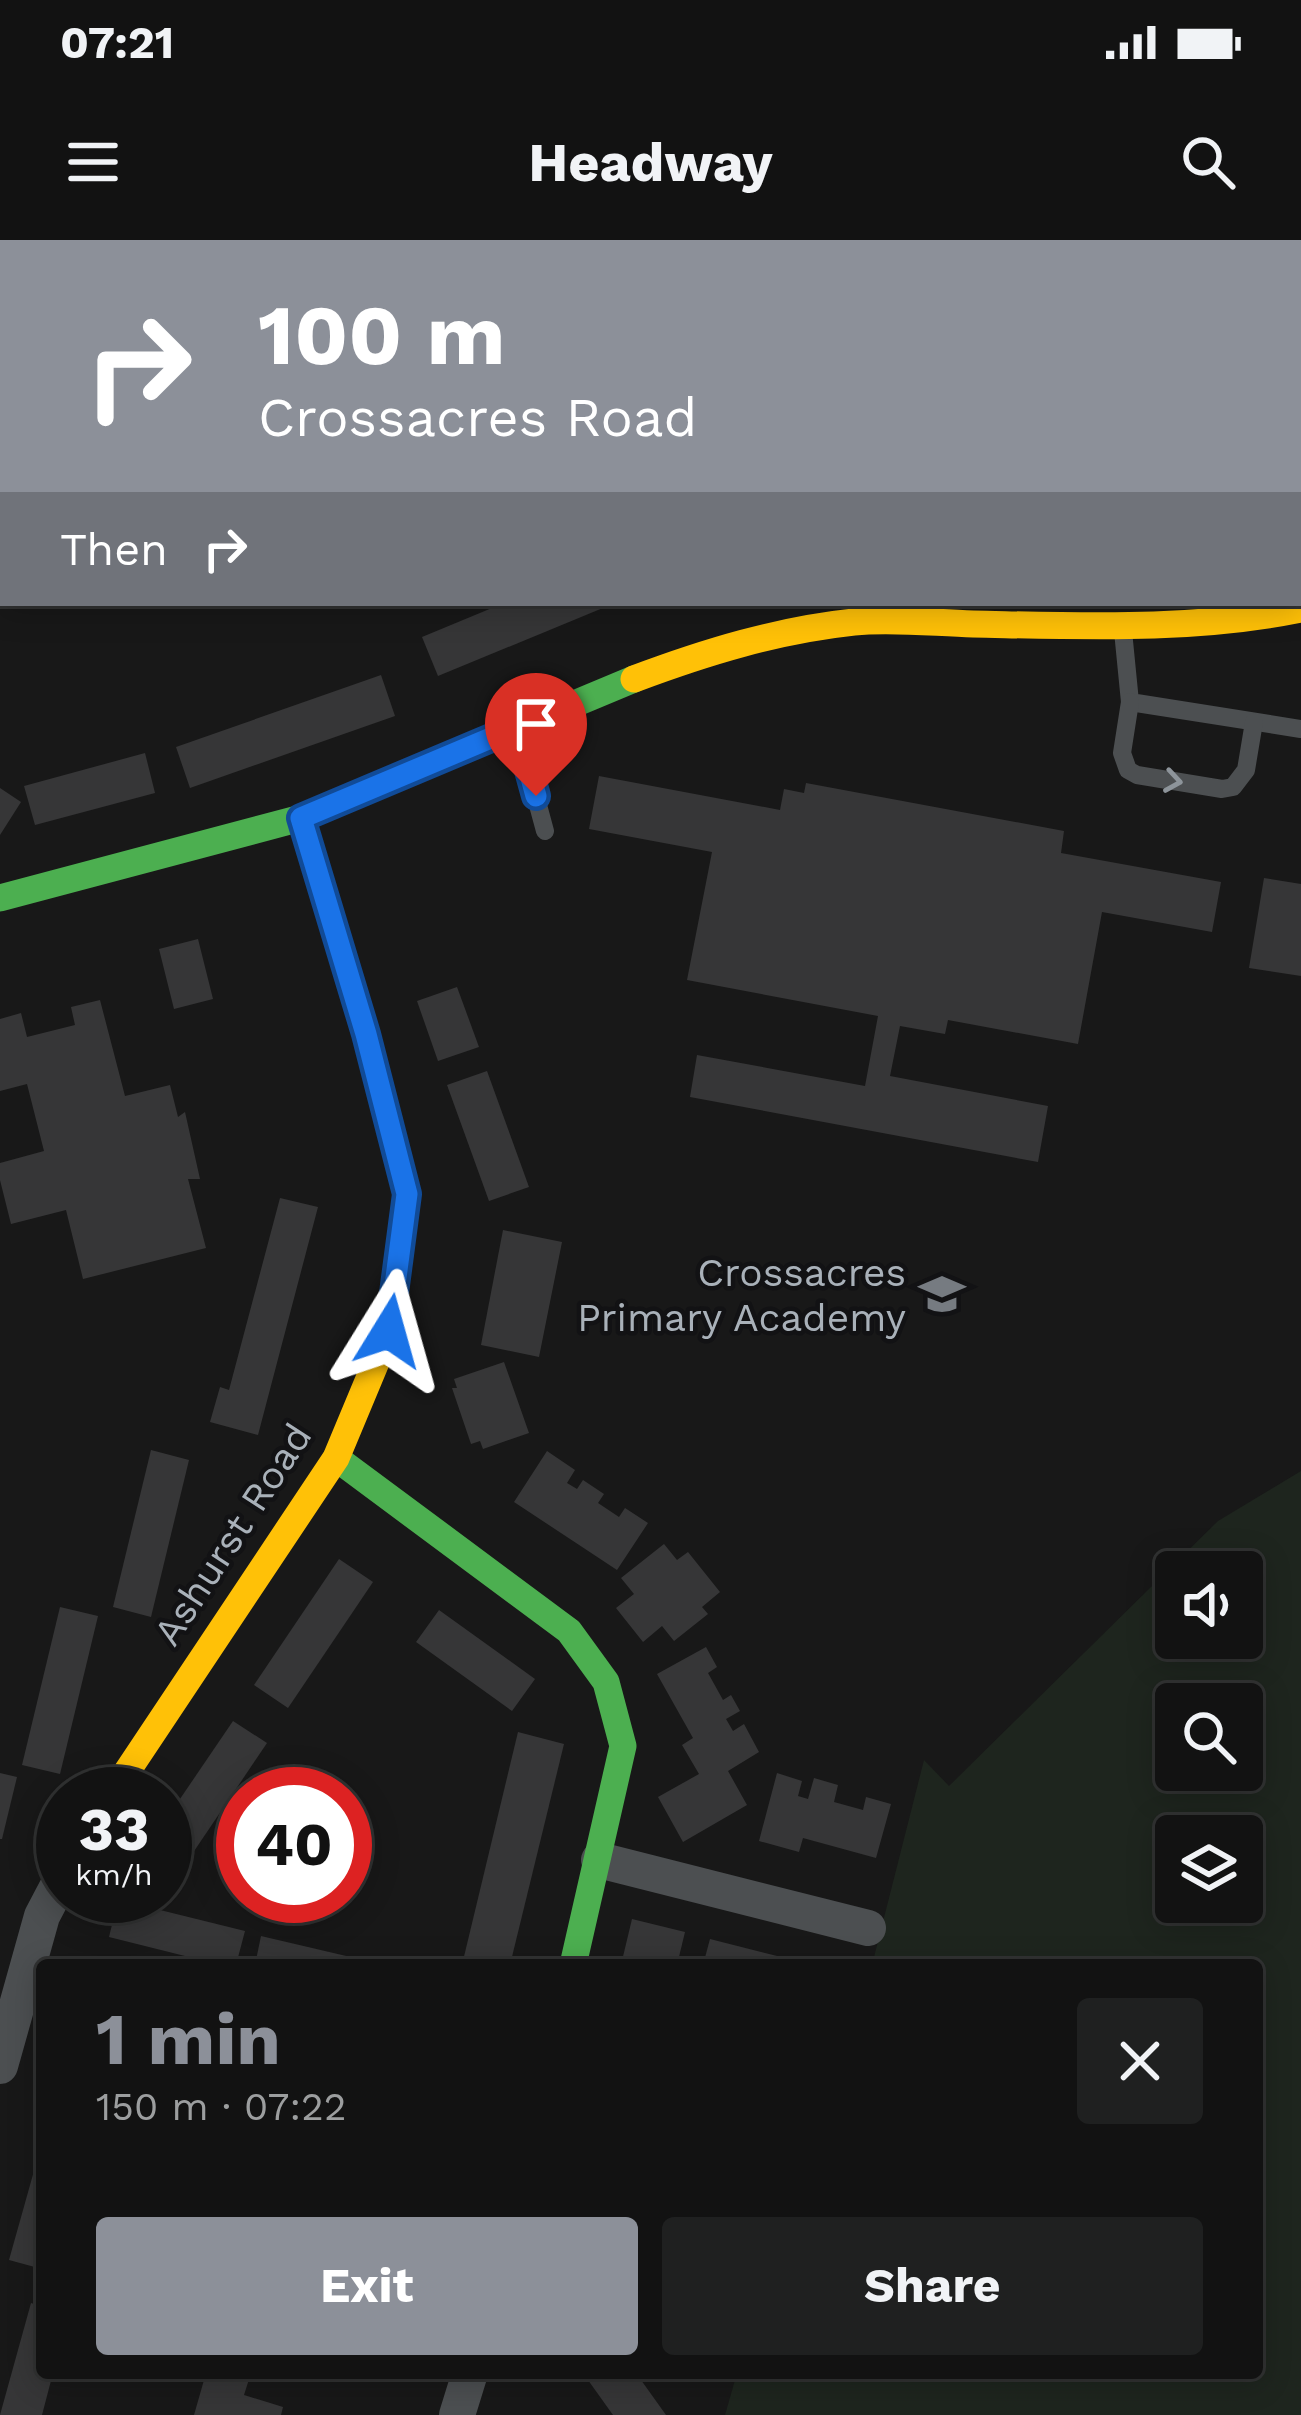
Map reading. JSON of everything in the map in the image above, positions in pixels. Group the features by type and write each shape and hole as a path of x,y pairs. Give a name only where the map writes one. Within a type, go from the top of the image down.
{"street":[{"path":"0,898 301,818 561,706 672,664 776,633 859,621 1080,613 1123,627 1301,609"},
{"name":"Ashurst Road","path":"130,1767 336,1458 389,1331 407,1194 366,1034 301,818"},
{"path":"336,1458 569,1631 606,1682 623,1746 574,1959"},
{"path":"599,1860 868,1928"},
{"path":"0,2066 33,1978 41,1923"},
{"path":"457,2415 468,2379"}],"lane":[{"path":"1123,627 1130,702 1122,753 1128,770 1222,789 1241,780 1246,770 1254,722"},
{"path":"1130,702 1301,729"},
{"path":"517,727 545,830"}],"shaded area":[{"path":"1301,1471 1301,2415 725,2415 735,2379 1263,2379 1263,1959 874,1959 924,1760 949,1786 1155,1583 1155,1659 1263,1659 1263,1551 1188,1551 1218,1521"}],"building":[{"path":"497,606 608,606 438,676 422,637"},
{"path":"381,675 395,716 190,788 176,747"},
{"path":"145,753 155,793 35,825 24,786"},
{"path":"599,776 780,810 784,789 804,793 806,783 1064,831 1061,853 1221,882 1212,932 1102,912 1078,1044 948,1020 945,1034 900,1026 890,1076 1048,1106 1038,1162 690,1097 697,1055 865,1086 878,1016 687,980 712,852 589,829"},
{"path":"0,788 21,802 0,835"},
{"path":"1264,878 1301,884 1301,976 1249,968"},
{"path":"198,939 213,999 174,1009 159,949"},
{"path":"457,987 479,1047 438,1061 417,1001"},
{"path":"100,1000 125,1096 170,1085 178,1117 185,1112 200,1179 188,1179 206,1248 83,1279 66,1210 11,1224 0,1163 44,1151 27,1084 0,1091 0,1019 21,1013 27,1037 75,1025 71,1007"},
{"path":"487,1071 529,1187 489,1201 447,1085"},
{"path":"280,1198 318,1207 258,1435 210,1422 220,1387 229,1390"},
{"path":"503,1230 562,1242 539,1357 481,1345"},
{"path":"504,1362 529,1433 483,1449 480,1441 471,1444 452,1388 457,1388 454,1379"},
{"path":"151,1450 189,1460 151,1617 113,1607"},
{"path":"547,1451 575,1470 567,1483 577,1489 583,1480 604,1494 598,1503 619,1517 625,1508 648,1523 617,1570 514,1502"},
{"path":"664,1544 677,1560 688,1552 720,1592 702,1607 708,1614 674,1641 662,1626 643,1642 616,1608 634,1594 621,1578"},
{"path":"339,1559 373,1582 288,1708 254,1685"},
{"path":"60,1607 98,1616 62,1767 22,1765"},
{"path":"439,1610 535,1679 512,1711 416,1642"},
{"path":"706,1647 717,1667 708,1673 723,1700 731,1695 740,1711 726,1719 733,1731 744,1724 759,1752 728,1771 747,1805 683,1842 658,1797 699,1774 682,1745 693,1738 657,1674"},
{"path":"233,1721 267,1743 251,1767 216,1767 216,1819 192,1854 192,1781"},
{"path":"518,1732 564,1744 511,1959 463,1959"},
{"path":"0,1773 17,1777 2,1839 0,1839"},
{"path":"777,1773 802,1781 798,1796 808,1799 814,1778 838,1785 834,1802 863,1810 866,1797 891,1804 876,1858 803,1838 799,1852 759,1841"},
{"path":"192,1918 245,1931 238,1959 197,1959 109,1937 112,1923 192,1923"},
{"path":"632,1919 685,1932 678,1959 622,1959"},
{"path":"261,1936 359,1959 256,1959"},
{"path":"710,1939 789,1959 705,1959"},
{"path":"36,2164 36,2267 9,2260"},
{"path":"31,2303 36,2305 36,2379 51,2379 42,2415 0,2415"},
{"path":"204,2379 249,2379 244,2395 283,2407 281,2415 194,2415"},
{"path":"587,2379 640,2379 666,2415 613,2415"}],"traffic: fast":[{"path":"0,898 301,818 634,679"},
{"path":"301,818 366,1034 406,1205"},
{"path":"336,1458 569,1631 606,1682 623,1746 574,1959"}],"traffic: slow":[{"path":"634,679 743,643 854,622 1138,626 1301,609"},
{"path":"130,1767 336,1458 389,1331 406,1205"}],"place":[{"name":"Crossacres Primary Academy","path":"942,1294"}],"route":[{"path":"389,1331 407,1194 366,1034 301,818 517,727 536,796"}]}
